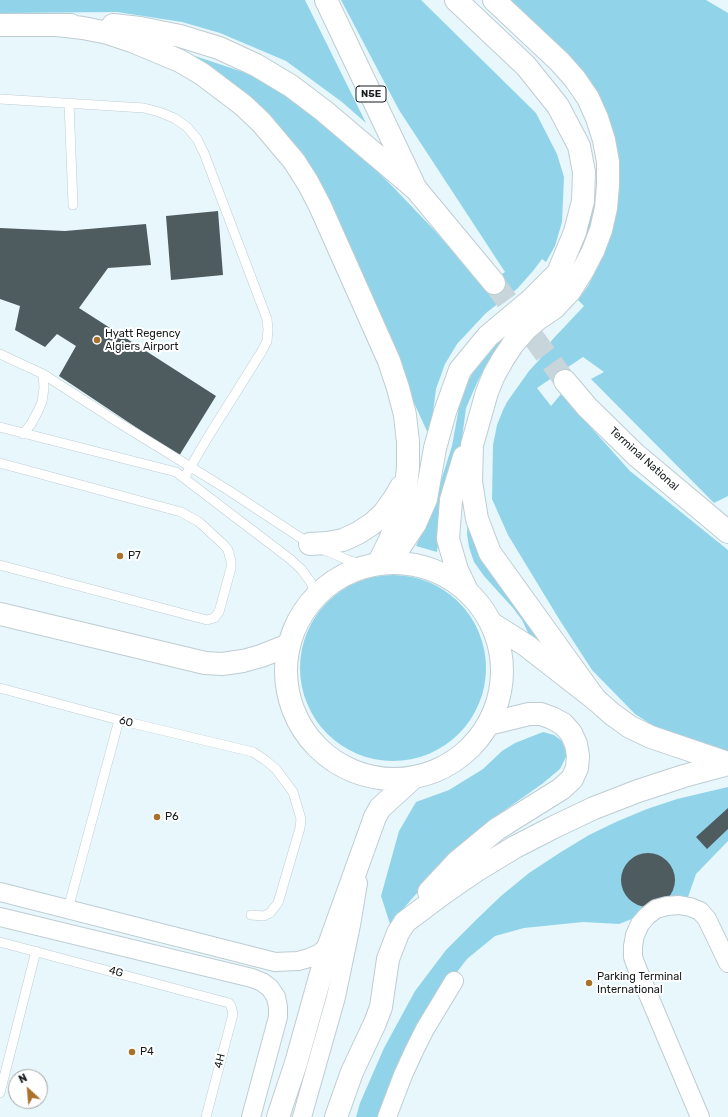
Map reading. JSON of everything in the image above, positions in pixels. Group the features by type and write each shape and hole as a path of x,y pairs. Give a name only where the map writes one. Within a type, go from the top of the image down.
{"main road":[{"name":"N5E","path":"326,0 416,189 494,283"},
{"path":"378,564 410,564 431,569 444,575 467,591 480,606 491,623 500,652 502,667 499,696 488,724 474,743 457,759 436,770 414,777 378,778 360,774 344,767 328,757 315,745 304,731 295,715 289,698 286,680 286,662 289,645 297,623 309,603 317,595 335,580 356,570 378,564 397,554 415,524 426,499 435,448 444,412 460,370 488,336 531,300 558,273 575,232 583,201 584,172 579,146 558,106 526,66 456,0"},
{"path":"494,0 560,62 575,79 588,98 597,118 604,140 608,162 608,185 606,208 601,230 593,251 582,272 570,291 554,308 534,322 513,344 502,359 494,375 487,392 472,445 471,482 477,519 490,553 595,699"},
{"path":"0,25 98,24 140,28 173,34 219,48 256,65 291,86 416,189"},
{"path":"57,25 108,33 138,43 180,61 202,74 243,104 278,141 301,172 320,206 389,361 405,415 408,442 408,467 405,496 398,520 378,564"},
{"name":"Terminal National","path":"565,381 592,412 636,455 728,532"},
{"path":"467,591 457,570 448,539 451,500 474,424 483,410"},
{"path":"310,544 327,544 343,540 372,524 384,513 394,499 402,484 408,467"},
{"path":"0,614 205,663 222,664 242,661 261,656 289,645"},
{"path":"491,623 527,646 630,727 651,737 728,764"},
{"path":"336,1117 352,1072 369,1039 377,1017 384,990 388,959 398,933 405,922 438,881 477,845 514,818 562,789 572,779 577,768 578,756 576,744 571,733 563,724 552,718 541,714 529,714 488,724"},
{"path":"405,922 477,870 515,847 554,827 594,808 638,791 728,764"},
{"path":"279,1113 296,1063 329,946 375,817 380,808 414,777"}],"street":[{"path":"302,1117 334,1004 344,961 362,852"},
{"path":"0,892 276,962 298,961 310,958 329,946"},
{"path":"700,1117 637,968 633,957 632,946 640,924 656,909 678,905 690,907 700,911 708,919 728,963"},
{"path":"0,917 252,978 262,982 270,988 276,997 278,1017 251,1117"},
{"path":"387,1117 414,1051 429,1022 454,981"}],"lane":[{"path":"0,99 144,108 160,112 174,118 186,127 197,139 204,153 267,319 268,330 267,341 262,351 184,478"},
{"path":"69,103 73,205"},
{"path":"0,354 43,374 310,544 348,560 378,564"},
{"path":"23,434 38,413 42,402 44,388 43,374"},
{"path":"0,427 23,434 162,467 176,472 290,559 301,569 310,581 317,595"},
{"path":"0,463 181,512 199,522 224,545 228,550 231,568 219,612 214,618 207,620 0,565"},
{"name":"6O","path":"0,688 119,720 253,752 276,769 293,792 301,819 298,838 287,869 278,903 270,913 264,916 252,915"},
{"path":"68,909 119,720"},
{"name":"4G","path":"0,942 225,1001 231,1006"},
{"path":"0,1093 36,951"},
{"name":"4H","path":"206,1117 233,1014 231,1006"}],"shaded area":[{"path":"0,0 305,0 366,123 342,102 286,61 220,33 182,22 117,12 0,13"},
{"path":"341,0 421,0 536,113 557,154 564,177 562,222 555,246 546,262 542,259 517,289 486,313 457,344 445,364 436,389 432,420 432,442 322,203 189,54 243,72 270,85 324,123 350,144 394,188 436,232 483,287 505,272 399,110"},
{"path":"454,0 464,0 546,80 563,100 584,136 592,162 595,200 593,222 587,247 572,278 552,303 507,342 487,363 476,385 466,408 461,446 444,503 437,552 416,546 430,515 452,446 459,407 468,381 481,358 500,338 546,296 564,273 579,245 585,221 588,199 584,164 577,140 558,105 541,86"},
{"path":"491,0 706,0 728,13 728,496 714,503 591,379 604,372 583,357 537,388 551,406 561,394 630,471 728,550 728,750 716,752 652,725 635,714 592,670 508,535 492,499 493,445 497,425 503,410 507,402 529,371 540,359 552,340 584,306 578,300 588,286 605,253 612,222 590,105"},
{"path":"468,510 551,652 531,639 522,620 484,576 474,562 469,547 467,534"},
{"path":"393,575 411,577 428,582 445,591 459,602 470,616 479,633 484,650 486,668 484,686 479,703 470,720 459,734 445,745 428,754 411,759 393,761 375,759 358,754 341,745 327,734 316,720 307,703 302,686 300,668 302,650 307,633 316,616 327,602 341,591 358,582 375,577"},
{"path":"543,732 554,735 562,741 567,755 560,769 542,784 485,824 437,870 390,924 381,896 399,831 416,802 449,790 483,769 502,751 515,743"},
{"path":"728,787 728,841 696,874 688,897 619,924 583,922 524,928 495,936 467,959 431,1006 401,1057 380,1117 356,1117 360,1103 384,1048 415,991 446,950 501,896 529,873 561,852 589,835 618,821 677,799"}],"building":[{"path":"218,211 223,275 171,280 166,216"},
{"name":"Hyatt Regency Algiers Airport","path":"146,224 151,265 108,268 79,308 216,396 179,456 59,376 76,346 57,334 45,347 15,330 20,306 0,299 0,228 65,231"},
{"path":"728,808 728,829 707,849 696,837"},
{"path":"648,853 658,855 667,861 673,870 675,880 673,890 667,899 658,905 648,907 638,905 629,899 623,890 621,880 623,870 629,861 638,855"}],"tunnel":[{"path":"494,283 565,381"}],"place":[{"name":"Hyatt Regency Algiers Airport","path":"97,340"},
{"name":"P7","path":"120,556"},
{"name":"P6","path":"157,817"},
{"name":"Parking Terminal International","path":"589,983"},
{"name":"P4","path":"132,1052"}]}
